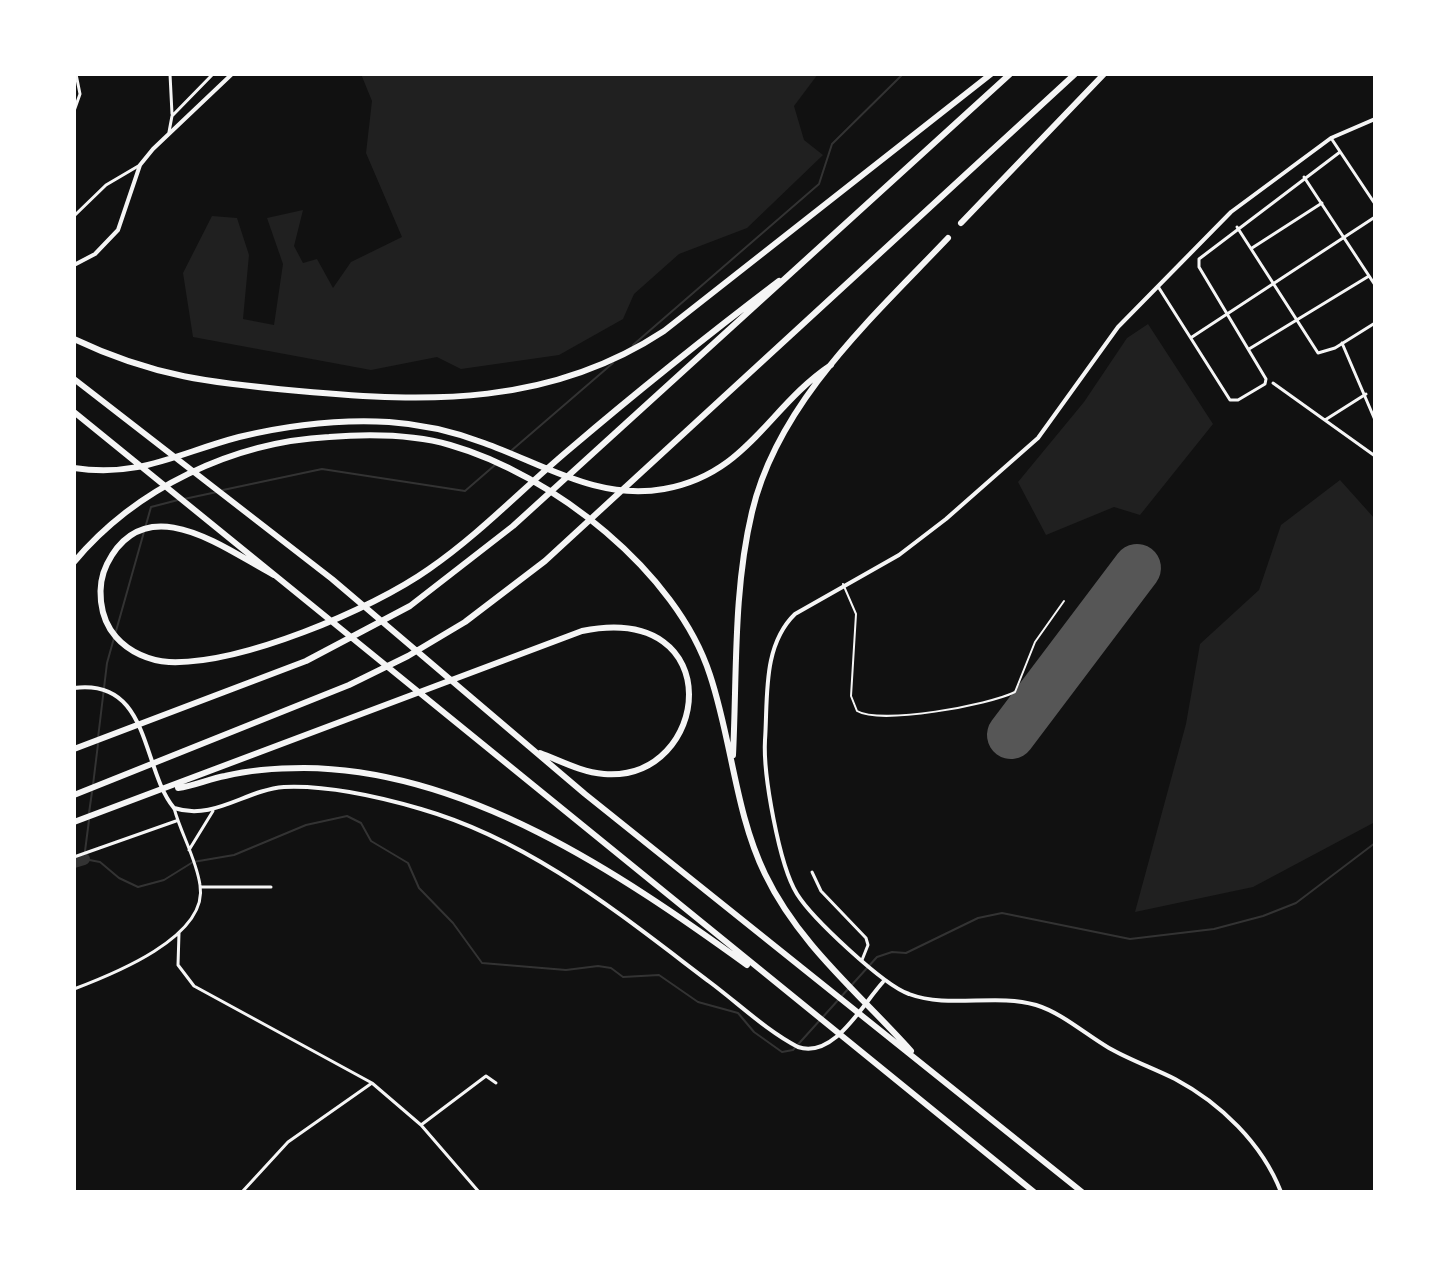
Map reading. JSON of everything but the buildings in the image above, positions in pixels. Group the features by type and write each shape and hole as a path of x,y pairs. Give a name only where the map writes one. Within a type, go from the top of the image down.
{"highway":[{"path":"74,339 134,365 180,379 371,398 457,399 513,392 559,381 641,347 676,323 991,74"},
{"path":"74,749 306,661 410,606 513,526 1010,74"},
{"path":"74,795 349,685 465,622 557,550 1075,74"},
{"path":"961,223 1104,74"},
{"path":"733,762 738,621 752,510 786,430 831,365 948,238"},
{"path":"288,583 197,531 166,526 128,538 115,550 106,566 101,605 106,623 122,643 146,658 167,662 190,661 273,641 377,599 428,570 509,507 568,450 814,254"},
{"path":"74,468 129,471 236,438 293,425 345,421 393,422 450,433 517,456 575,481 603,489 637,492 686,484 727,463 752,444 812,377 831,365"},
{"path":"74,379 332,579 533,750 1082,1192"},
{"path":"74,412 185,499 852,1047 1034,1192"},
{"path":"74,562 102,530 175,481 239,453 301,438 372,436 449,445 546,486 613,538 655,584 692,633 710,673 743,814 765,875 804,939 925,1066"},
{"path":"183,785 582,631 609,625 636,627 662,641 679,657 687,674 690,704 679,735 651,761 633,771 607,774 584,771 533,750"},
{"path":"74,822 167,789 253,771 333,769 389,779 459,800 533,831 608,870 802,1005"}],"main road":[{"path":"74,265 95,254 118,230 140,165 169,132 232,74"},
{"path":"1281,1192 1257,1150 1206,1098 1116,1052 1051,1011 1019,1002 926,999 883,981 802,901 793,887 764,762 771,655 776,639 795,614 843,584 899,555 1007,468 1038,438 1118,327 1231,212 1331,138 1375,119"},
{"path":"74,688 90,687 109,693 132,711 174,808 190,813 213,811 249,794 287,787 357,795 458,821 506,843 586,890 791,1044 805,1050 830,1044 883,981"}],"street":[{"path":"74,111 80,94 76,74"},
{"path":"169,132 172,116 170,74"},
{"path":"172,116 213,74"},
{"path":"1331,138 1375,204"},
{"path":"1159,288 1227,396 1238,400 1266,381 1202,273 1199,259 1237,227 1340,152"},
{"path":"74,216 106,185 140,165"},
{"path":"1304,177 1375,285"},
{"path":"1252,248 1322,203"},
{"path":"1192,337 1375,217"},
{"path":"1237,227 1316,351 1325,353 1375,323"},
{"path":"1249,349 1369,276"},
{"path":"1342,343 1375,420"},
{"path":"1273,383 1375,456"},
{"path":"1324,420 1366,394"},
{"path":"74,989 133,965 179,933 195,910 201,887 174,808"},
{"path":"189,850 213,811"},
{"path":"74,857 178,821"},
{"path":"812,872 821,891 866,938 868,945 862,960"},
{"path":"201,887 271,887"},
{"path":"179,933 178,965 194,986 372,1083 421,1125 479,1192"},
{"path":"421,1125 486,1076 496,1083"},
{"path":"242,1192 288,1142 372,1083"}],"lane":[{"path":"843,584 856,614 851,696 857,711 872,716 967,705 1015,692 1035,642 1064,601"}],"shaded area":[{"path":"361,74 818,74 794,106 804,140 823,155 747,228 679,254 634,294 623,319 559,355 461,369 437,357 371,370 193,337 183,273 212,216 237,218 249,255 243,319 274,325 283,264 267,218 303,210 294,246 303,263 317,259 333,288 351,262 402,237 366,153 372,101"},
{"path":"1148,324 1213,424 1140,515 1114,507 1046,535 1018,482 1084,402 1127,338"},
{"path":"1340,480 1375,519 1375,822 1253,887 1135,912 1186,724 1200,644 1259,590 1281,525"}],"waterway":[{"path":"633,345 819,184 832,144 903,74"},
{"path":"512,450 613,363"},
{"path":"223,490 322,469 465,491 495,465"},
{"path":"184,499 217,492"},
{"path":"116,631 151,507 178,500"},
{"path":"98,738 107,663 114,638"},
{"path":"93,785 98,744"},
{"path":"89,813 92,792"},
{"path":"89,820 84,859 100,862 119,878 138,887 164,880 193,862 234,855 306,825 347,816 361,823 371,841 408,863 419,888 453,923 482,963 566,970 598,966 611,968 623,977 659,975 698,1002 738,1013 754,1032 782,1052 793,1050 877,957 892,952 906,953 978,918 1002,913 1130,939 1214,929 1263,916 1296,903 1375,843"},
{"path":"74,862 84,859"}],"runway":[{"path":"1011,735 1137,568"}]}
